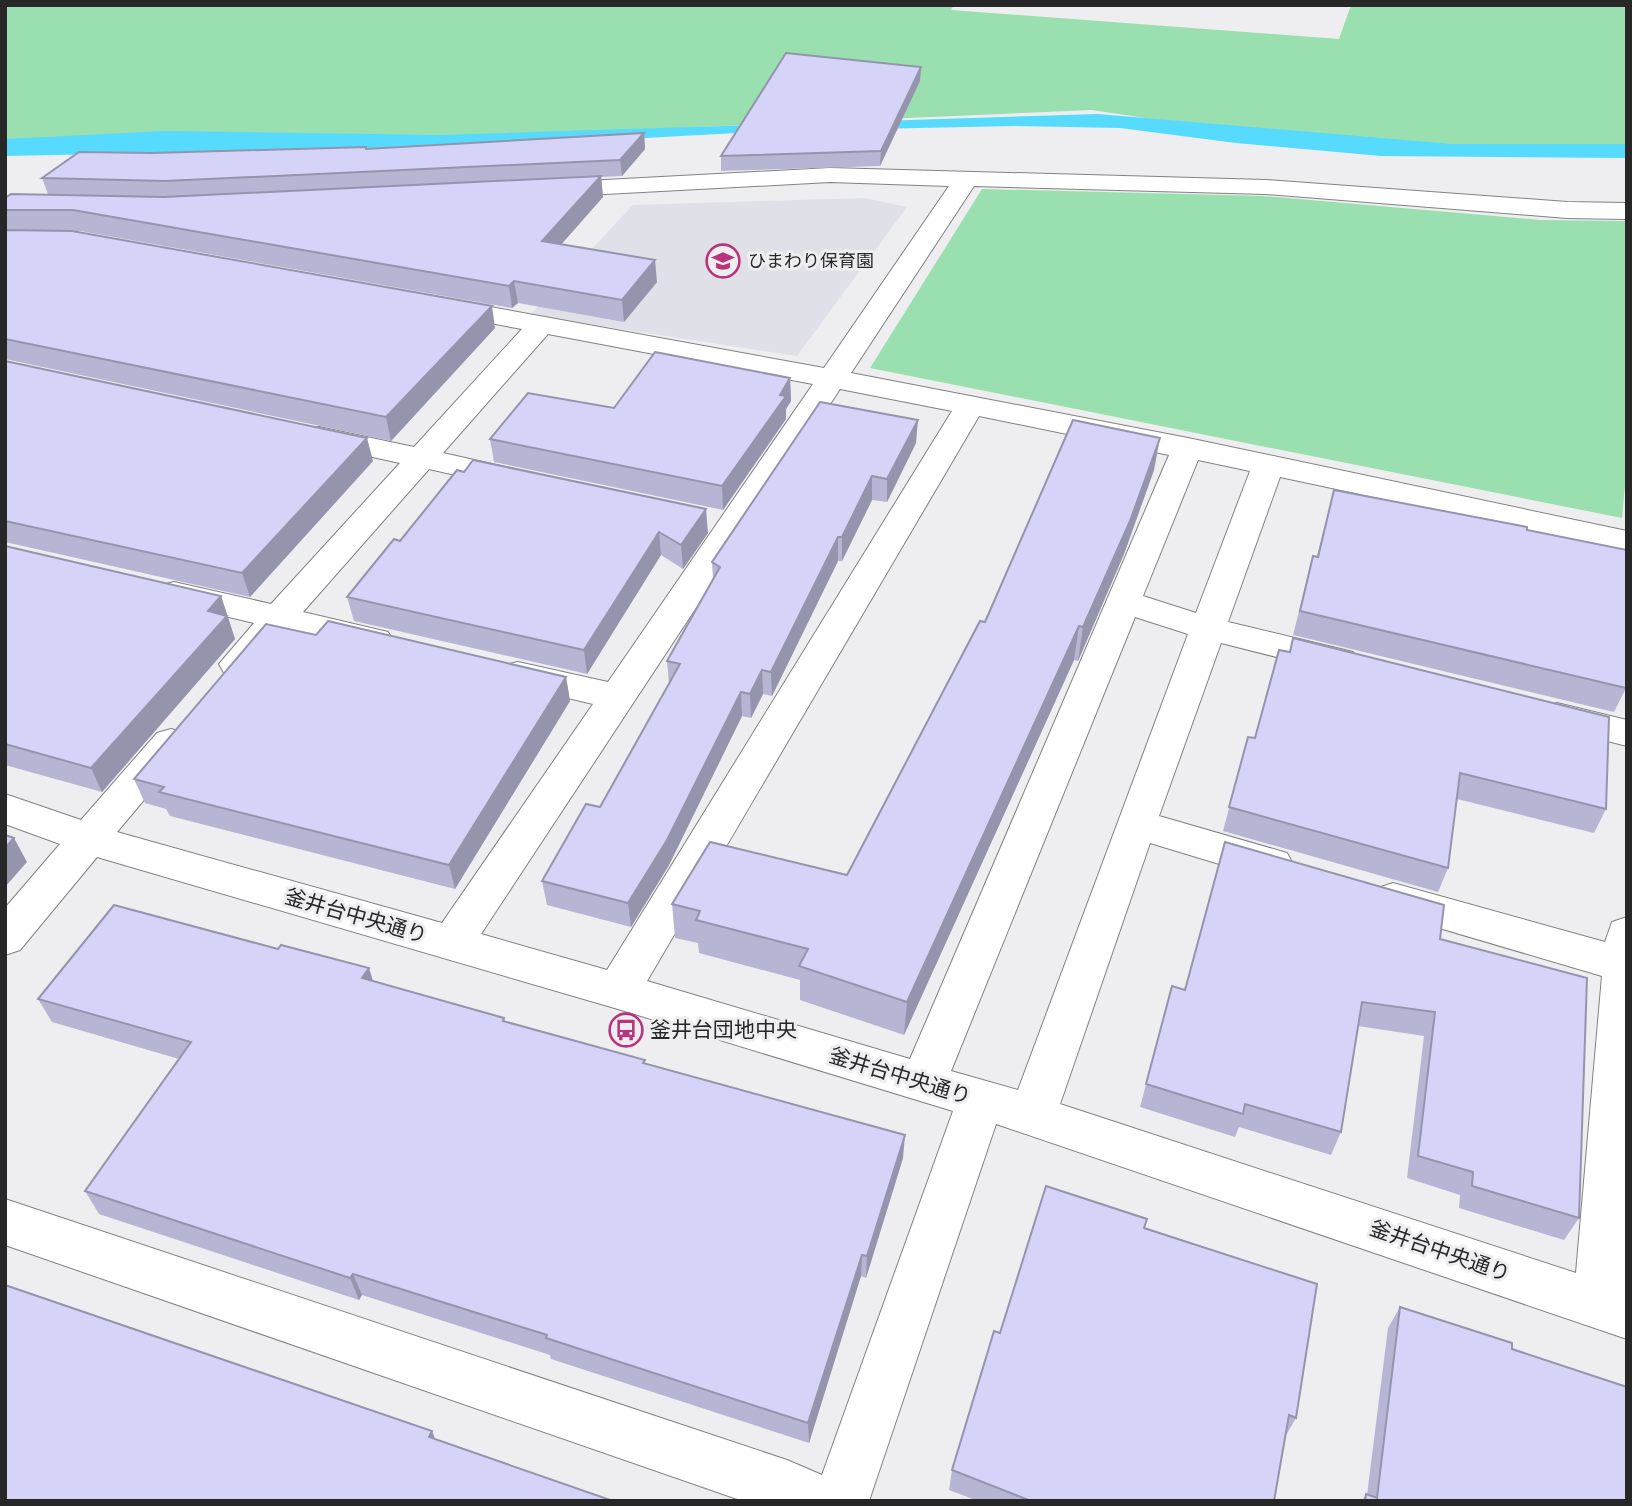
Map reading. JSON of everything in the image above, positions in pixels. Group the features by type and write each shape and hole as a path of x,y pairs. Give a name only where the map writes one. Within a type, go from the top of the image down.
{"street":[{"path":"526,192 830,175 1266,187 1567,210 1627,211"},
{"path":"452,943 616,697 718,522 832,377 967,178"},
{"path":"419,302 832,377 1188,447 1627,541"},
{"path":"5,938 277,618 541,324"},
{"path":"618,991 971,405"},
{"path":"287,429 542,484"},
{"path":"923,1083 1188,447"},
{"path":"1032,1115 1269,464"},
{"path":"141,586 413,649"},
{"path":"1124,602 1210,629 1371,669"},
{"path":"481,665 616,697"},
{"path":"1519,706 1627,733"},
{"name":"釜井台中央通り","path":"5,809 42,820 88,839 618,991 981,1099 1613,1309"},
{"path":"1136,824 1307,874"},
{"path":"1360,889 1626,955 1613,1309"},
{"path":"841,1501 981,1099"},
{"path":"5,1222 774,1483 818,1501"}],"shaded area":[{"name":"ひまわり保育園","path":"865,198 907,207 797,356 530,315 633,205"}],"green space":[{"path":"5,5 954,5 951,10 1339,39 1351,5 1627,5 1627,154 1297,141 1092,110 449,138 5,143"},
{"path":"982,189 1263,196 1540,220 1627,221 1627,464 1622,518 870,368"}],"water":[{"path":"1098,114 1452,144 1627,144 1627,158 1381,156 1236,143 1120,128 1014,126 773,131 318,156 5,156 5,139 164,131 439,135"}],"building":[{"path":"786,53 921,67 881,151 721,156"},
{"path":"644,133 620,160 165,181 42,178 79,152 366,149"},
{"path":"601,176 542,241 655,260 622,300 514,281 509,286 73,210 5,210 5,198 11,194 164,197"},
{"path":"5,230 72,231 492,306 386,417 5,339"},
{"path":"655,352 790,378 780,395 786,396 722,486 490,439 528,393 614,408"},
{"path":"5,361 367,438 242,573 5,521"},
{"path":"820,402 918,420 887,479 872,476 842,537 838,537 771,672 762,670 750,694 741,692 667,840 628,903 542,881 586,804 600,807 680,664 667,661 720,567 712,562"},
{"path":"1073,420 1160,438 1130,521 1083,627 1079,626 907,1002 799,966 808,949 696,920 700,911 672,904 710,842 847,875 980,621 985,622"},
{"path":"473,460 706,509 681,545 659,532 584,650 347,597 394,539 400,541 457,470 464,472"},
{"path":"1334,490 1527,527 1527,530 1627,550 1626,688 1300,611 1313,556 1318,557"},
{"path":"5,546 221,596 208,611 227,616 91,768 5,744"},
{"path":"328,621 566,677 449,865 159,792 164,787 134,779 266,624 316,635"},
{"path":"1293,638 1609,717 1606,809 1460,773 1448,868 1229,807 1248,737 1255,738 1279,650 1290,652"},
{"path":"5,835 14,838 5,848"},
{"path":"1225,842 1444,905 1440,939 1587,978 1579,1218 1472,1186 1473,1172 1418,1156 1435,1012 1362,1002 1341,1132 1245,1104 1243,1114 1146,1084 1172,986 1185,990"},
{"path":"114,905 278,949 281,945 369,968 362,978 645,1060 643,1063 905,1135 867,1256 862,1255 808,1423 546,1338 547,1335 353,1274 350,1278 85,1191 191,1042 38,999"},
{"path":"1046,1186 1147,1219 1144,1228 1317,1284 1296,1418 1289,1415 1274,1501 1031,1501 952,1470 994,1331 1000,1333"},
{"path":"5,1285 432,1431 429,1437 613,1501 5,1501"},
{"path":"1400,1307 1512,1343 1512,1349 1627,1387 1627,1501 1365,1501 1366,1494 1377,1498"}],"place":[{"name":"ひまわり保育園","path":"723,261"},
{"name":"釜井台団地中央","path":"626,1030"}]}
